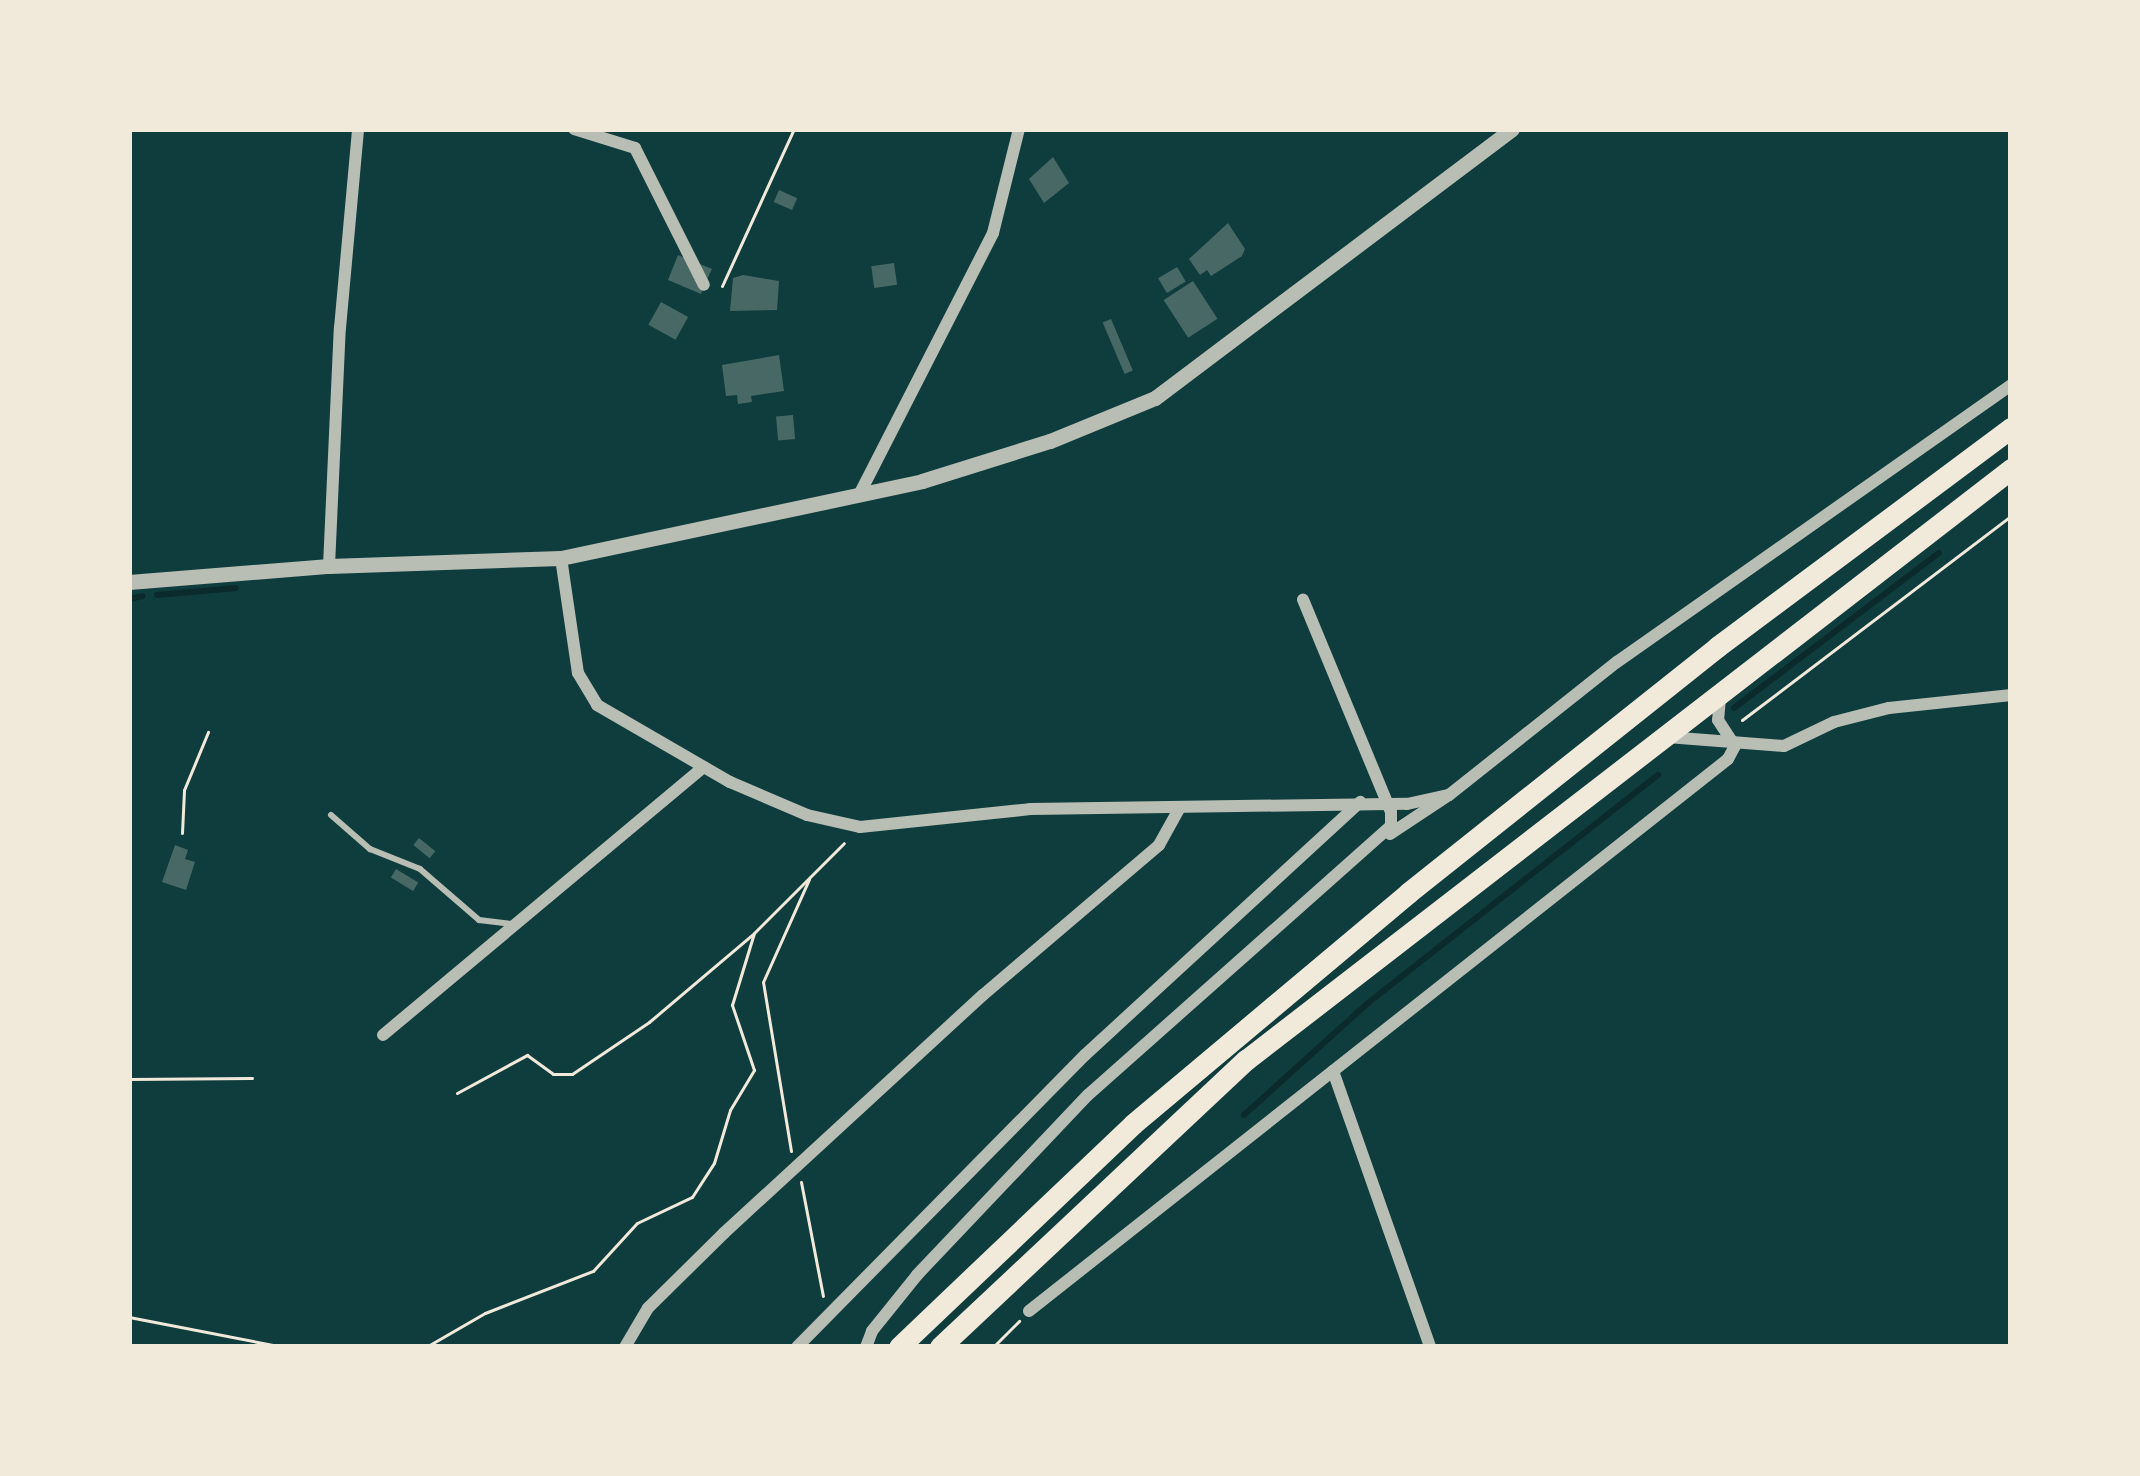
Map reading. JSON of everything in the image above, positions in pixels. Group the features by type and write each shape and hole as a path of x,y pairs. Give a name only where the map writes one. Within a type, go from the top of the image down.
{"highway":[{"path":"899,1347 1132,1124 1372,923 1717,647 2011,428"},
{"path":"940,1347 1246,1060 2011,469"}],"street":[{"path":"329,566 340,328 358,129"},
{"path":"574,129 635,148 704,285"},
{"path":"859,495 993,233 1019,129"},
{"path":"129,582 329,566 561,558 859,495 1049,441 1144,404 1512,129"},
{"path":"866,1347 872,1331 916,1275 1088,1095 1382,839 1449,795 1617,662 2011,385"},
{"path":"561,558 578,673 590,695 615,718 704,767 808,815 860,827 1030,809 1383,803 1449,795"},
{"path":"1303,599 1383,803 1391,812 1382,839"},
{"path":"1723,688 1717,707 1735,746"},
{"path":"1661,736 1735,746 1784,746 1834,722 1889,708 2011,694"},
{"path":"1029,1311 1728,759 1735,746"},
{"path":"383,1035 704,767"},
{"path":"797,1347 1008,1130 1361,801"},
{"path":"625,1347 648,1308 792,1168 1159,845 1179,809"},
{"path":"1333,1071 1430,1347"}],"lane":[{"path":"331,815 370,848 420,869 479,920 517,924"}],"path":[{"path":"722,286 794,129"},
{"path":"1726,732 2011,516"},
{"path":"182,833 184,790 208,733"},
{"path":"457,1093 527,1054 553,1074 572,1073 649,1022 754,933 860,827"},
{"path":"810,878 763,982 792,1168 805,1188 827,1320"},
{"path":"426,1347 485,1313 593,1270 637,1222 692,1197 714,1163 730,1110 754,1070 732,1005 754,933"},
{"path":"129,1079 170,1075 252,1078"},
{"path":"993,1347 1029,1311"},
{"path":"129,1317 283,1347"}],"building":[{"path":"1053,157 1069,183 1044,203 1029,179"},
{"path":"779,190 797,198 792,210 774,202"},
{"path":"1228,223 1245,249 1242,256 1211,276 1207,270 1200,275 1189,259"},
{"path":"678,255 712,269 705,284 691,278 704,285 701,294 668,280"},
{"path":"894,263 897,285 874,288 871,266"},
{"path":"1177,267 1186,282 1167,293 1158,278"},
{"path":"743,275 779,281 777,310 730,311 733,278"},
{"path":"1193,281 1218,319 1188,338 1164,300"},
{"path":"661,302 688,317 676,340 648,325"},
{"path":"1111,319 1133,371 1125,374 1103,323"},
{"path":"779,355 784,391 751,396 752,402 738,404 737,395 726,396 722,365"},
{"path":"793,415 795,439 778,440 776,416"},
{"path":"419,838 435,851 430,858 413,845"},
{"path":"175,845 188,850 185,859 195,862 186,890 162,882"},
{"path":"396,869 418,882 413,891 391,878"}],"waterway":[{"path":"1734,708 1939,553"},
{"path":"157,595 236,588"},
{"path":"129,599 143,596"},
{"path":"1244,1115 1368,1003 1658,775"}]}
